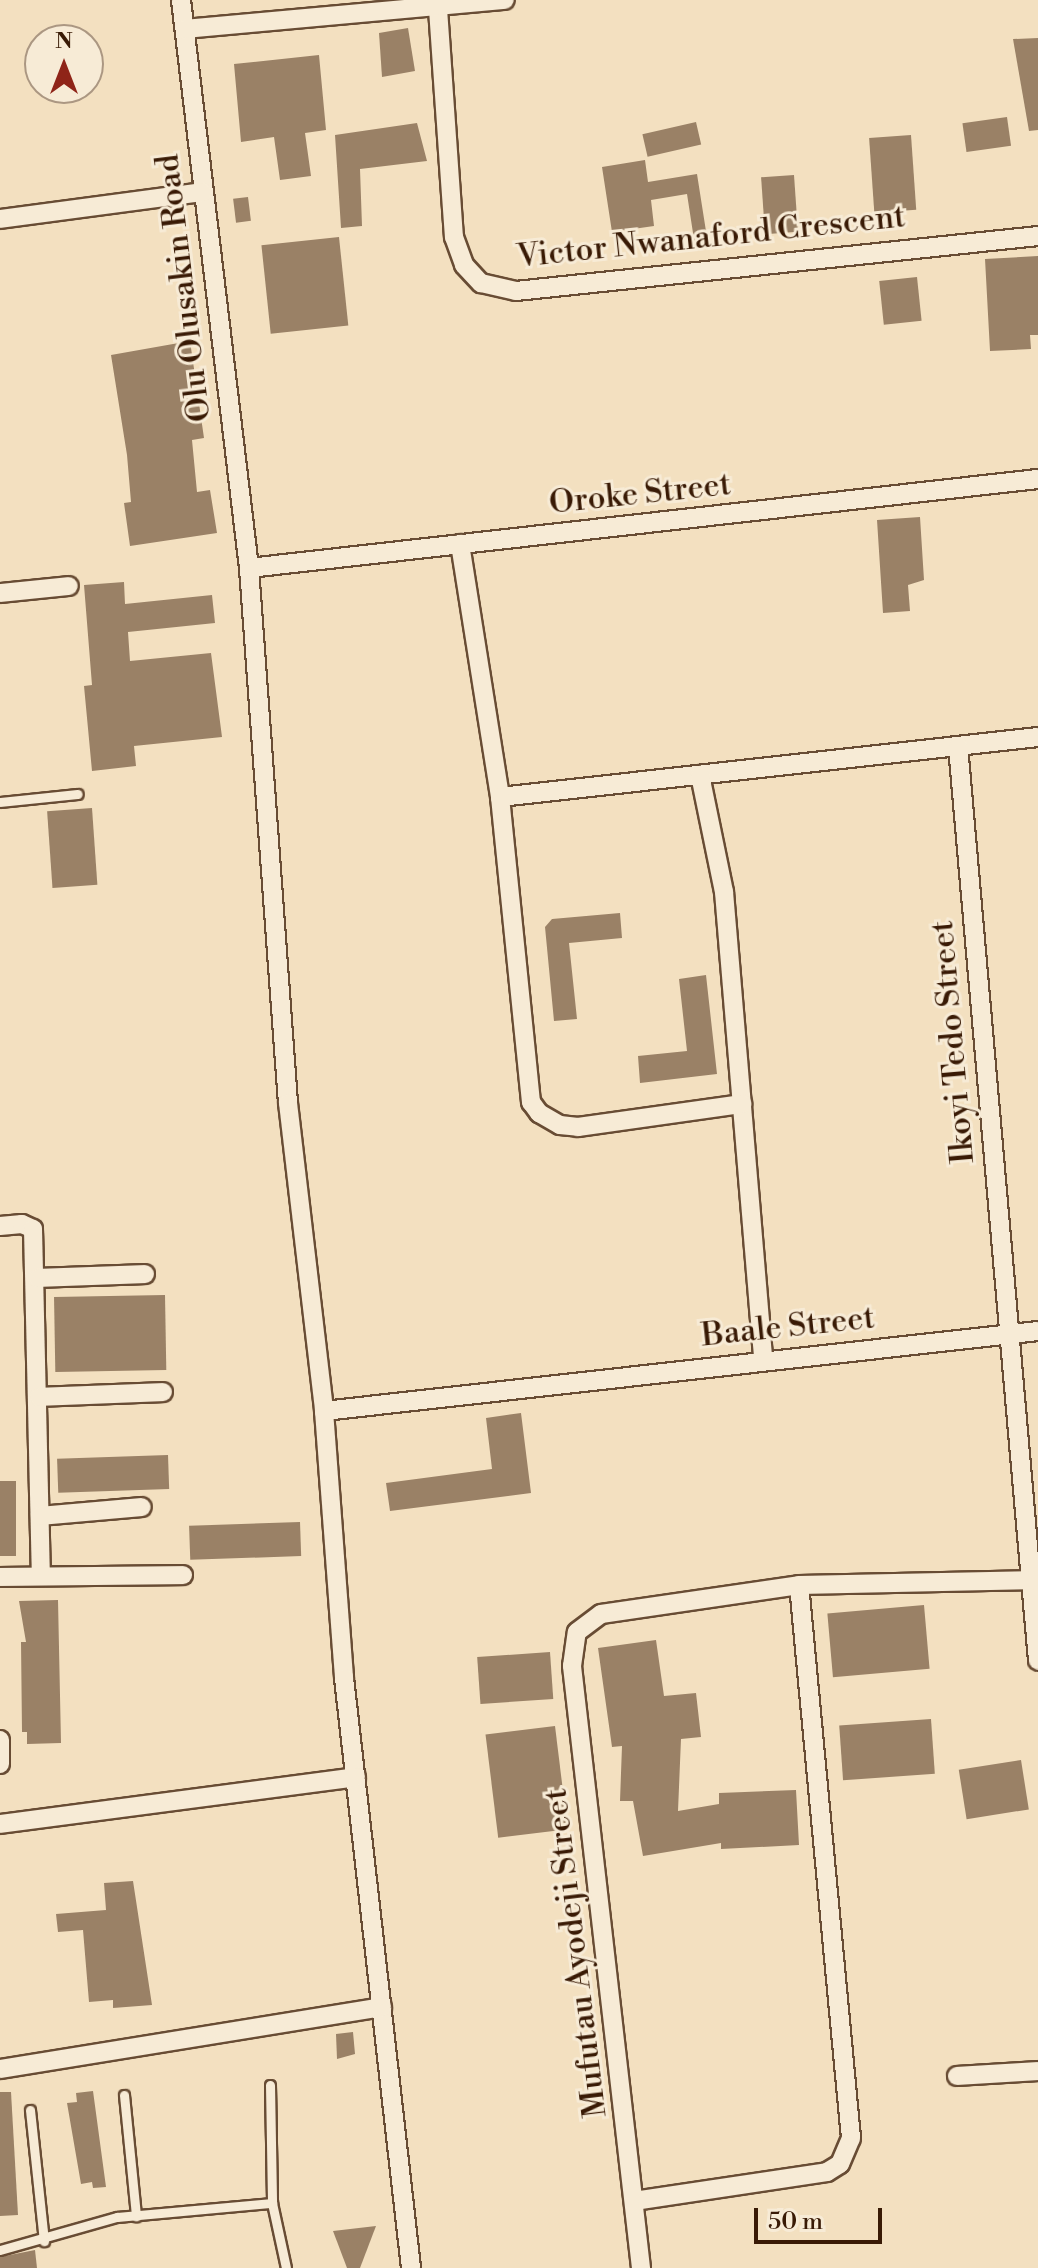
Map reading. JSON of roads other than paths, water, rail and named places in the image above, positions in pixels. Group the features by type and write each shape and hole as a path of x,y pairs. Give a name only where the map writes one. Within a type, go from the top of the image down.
{"street":[{"name":"Olu Olusakin Road","path":"181,0 249,568 288,1103 324,1411 356,1777 411,2268"},
{"path":"185,29 438,9 505,0"},
{"name":"Victor Nwanaford Crescent","path":"438,9 454,237 464,265 481,283 516,291 1038,236"},
{"path":"0,219 202,192"},
{"name":"Oroke Street","path":"249,568 1038,479"},
{"path":"460,544 500,797 531,1102 546,1120 578,1127 742,1104"},
{"path":"0,593 69,586"},
{"path":"500,797 1038,737"},
{"name":"Ikoyi Tedo Street","path":"958,746 1008,1333 1034,1581 1038,1661"},
{"path":"700,775 724,892 763,1359"},
{"path":"0,1226 33,1229 38,1278 41,1576"},
{"path":"38,1278 145,1274"},
{"name":"Baale Street","path":"324,1411 763,1359 1038,1331"},
{"path":"39,1397 163,1392"},
{"path":"40,1516 142,1507"},
{"path":"0,1577 183,1575"},
{"path":"634,2201 827,2172 847,2153 851,2138 799,1585 1034,1581"},
{"name":"Mufutau Ayodeji Street","path":"641,2268 572,1666 577,1632 601,1614 799,1585"},
{"path":"0,1740 0,1764"},
{"path":"0,1824 356,1777"},
{"path":"0,2069 382,2007"},
{"path":"957,2076 1038,2071"}],"lane":[{"path":"0,802 78,794"},
{"path":"270,2085 272,2203 286,2268"},
{"path":"124,2095 136,2216"},
{"path":"30,2110 44,2241"},
{"path":"0,2250 136,2216 272,2203"}]}
